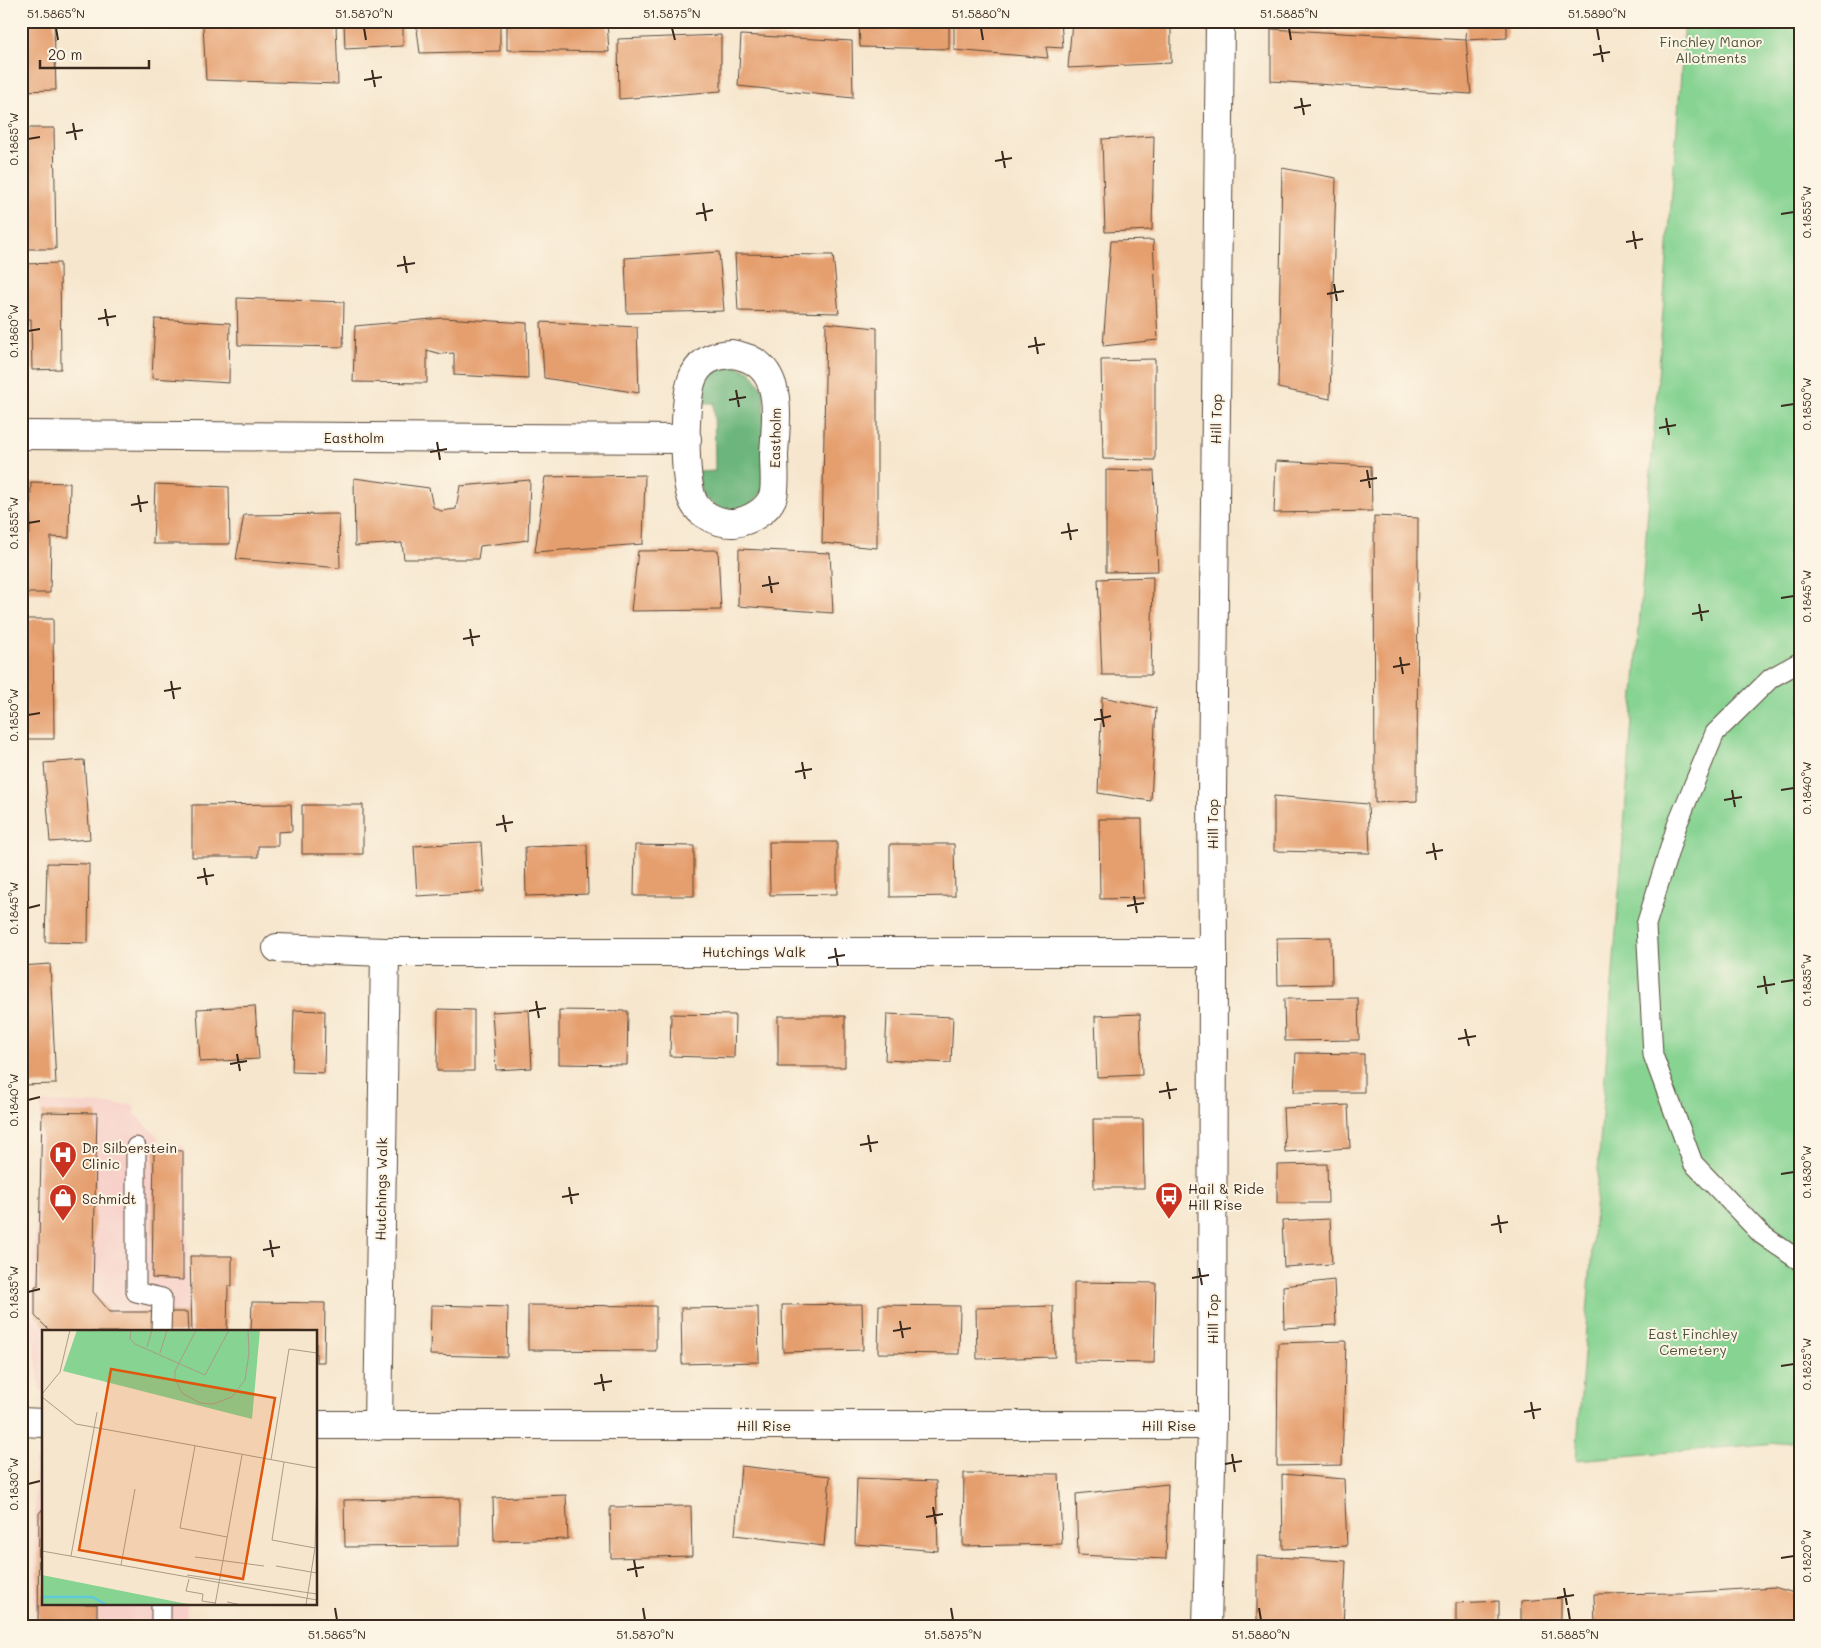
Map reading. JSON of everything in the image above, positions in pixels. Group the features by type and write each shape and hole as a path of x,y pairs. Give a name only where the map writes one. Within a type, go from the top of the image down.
{"street":[{"name":"Hill Top","path":"1207,1627 1212,1425 1212,794 1220,21"},
{"name":"Eastholm","path":"732,354 741,355 756,362 771,381 776,404 774,496 765,509 751,518 734,523 719,521 705,515 693,503 688,481 687,439 687,398 694,375 702,365 715,355 732,354"},
{"name":"Eastholm","path":"21,435 687,439"},
{"name":"Hutchings Walk","path":"277,948 385,952 1213,952"},
{"name":"Hutchings Walk","path":"378,1426 385,952"},
{"path":"21,1422 42,1424"},
{"name":"Hill Rise","path":"318,1425 1212,1425"}],"lane":[{"path":"1800,662 1771,678 1715,733 1677,824 1646,925 1652,1055 1693,1163 1761,1234 1800,1261"},
{"path":"136,1147 136,1292 162,1298 161,1330"},
{"path":"161,1606 161,1627"}],"shaded area":[{"path":"41,1102 135,1105 135,1114 158,1137 158,1146 185,1146 189,1330 42,1330 42,1391 40,1391 31,1321"},
{"path":"35,1460 42,1460 42,1606 187,1606 186,1627 35,1627"}],"green space":[{"name":"East Finchley Cemetery","path":"1685,21 1800,21 1800,1441 1576,1460"},
{"path":"732,365 750,371 764,391 763,492 747,508 722,511 703,497 698,472 715,471 714,403 697,403 709,373"}],"building":[{"path":"21,21 54,21 56,90 21,91"},
{"path":"129,21 185,21 185,24 129,23"},
{"path":"344,21 403,21 403,46 345,49"},
{"path":"416,21 500,21 500,51 420,53"},
{"path":"507,21 607,21 609,52 507,50"},
{"path":"859,21 949,21 949,49 860,47"},
{"path":"954,21 1061,21 1063,48 1046,47 1048,58 954,50"},
{"path":"1072,21 1116,21 1116,23 1171,21 1171,63 1068,68"},
{"path":"1467,21 1507,21 1507,38 1466,40"},
{"path":"336,24 338,84 206,80 203,25"},
{"path":"1271,29 1466,40 1471,94 1271,81"},
{"path":"721,35 721,91 619,99 618,39"},
{"path":"741,35 852,41 853,98 738,86"},
{"path":"21,128 54,128 56,249 21,249"},
{"path":"1154,136 1152,230 1105,232 1102,139"},
{"path":"1282,168 1336,178 1330,399 1278,388"},
{"path":"1153,240 1158,340 1103,346 1111,241"},
{"path":"719,252 724,311 627,313 625,258"},
{"path":"735,254 833,255 839,313 738,311"},
{"path":"60,263 61,369 32,370 31,319 21,319 21,264"},
{"path":"237,298 344,302 343,347 238,345"},
{"path":"443,318 527,323 528,379 454,375 454,353 441,354 427,350 427,383 353,382 355,326"},
{"path":"155,319 230,323 229,383 152,378"},
{"path":"541,322 637,327 639,393 544,378"},
{"path":"826,323 877,328 877,548 822,543"},
{"path":"1155,359 1155,460 1103,459 1101,360"},
{"path":"1276,461 1371,466 1372,511 1274,513"},
{"path":"1106,470 1154,471 1158,571 1106,572"},
{"path":"645,475 643,544 535,552 545,477"},
{"path":"354,478 429,488 433,507 441,511 456,509 460,486 530,480 528,540 480,546 478,559 404,559 402,543 355,546"},
{"path":"31,482 70,483 69,538 51,537 50,593 21,593 21,534 30,534"},
{"path":"155,484 229,487 230,544 153,544"},
{"path":"339,514 340,568 236,559 244,515"},
{"path":"1374,516 1418,518 1417,801 1375,803"},
{"path":"739,549 830,553 833,613 738,606"},
{"path":"718,550 721,610 631,611 638,551"},
{"path":"1153,577 1151,675 1102,675 1098,579"},
{"path":"21,619 53,619 54,739 21,739"},
{"path":"1102,697 1156,708 1151,801 1098,793"},
{"path":"84,760 90,839 50,842 44,763"},
{"path":"1274,796 1368,804 1370,853 1274,851"},
{"path":"291,804 292,831 278,832 278,846 258,846 258,857 192,857 192,805"},
{"path":"302,805 363,805 363,854 302,854"},
{"path":"1099,819 1142,819 1144,898 1100,899"},
{"path":"481,842 484,892 417,896 414,846"},
{"path":"769,842 837,842 837,894 770,895"},
{"path":"890,844 954,844 955,896 890,897"},
{"path":"587,845 588,894 526,896 525,847"},
{"path":"635,845 694,846 694,896 634,896"},
{"path":"47,863 89,864 88,943 45,942"},
{"path":"1331,937 1332,984 1278,985 1277,938"},
{"path":"50,964 56,1084 21,1085 21,966"},
{"path":"1358,998 1359,1040 1285,1041 1284,999"},
{"path":"255,1006 259,1059 200,1062 197,1009"},
{"path":"438,1009 474,1010 474,1071 437,1071"},
{"path":"294,1010 325,1011 324,1073 292,1072"},
{"path":"529,1010 532,1068 496,1070 492,1012"},
{"path":"559,1010 628,1011 627,1065 559,1064"},
{"path":"671,1014 735,1015 734,1058 670,1056"},
{"path":"887,1014 953,1017 951,1063 885,1060"},
{"path":"1140,1014 1142,1075 1097,1077 1095,1016"},
{"path":"778,1016 845,1016 845,1067 778,1067"},
{"path":"1296,1053 1364,1054 1364,1092 1294,1092"},
{"path":"1348,1105 1350,1148 1285,1152 1283,1108"},
{"path":"42,1112 97,1113 93,1292 110,1312 187,1312 188,1330 49,1330 35,1316 35,1286 38,1286"},
{"path":"1093,1119 1143,1119 1144,1188 1094,1188"},
{"path":"154,1150 183,1151 183,1280 152,1278"},
{"path":"1327,1164 1328,1203 1277,1203 1277,1165"},
{"path":"1330,1219 1332,1264 1284,1267 1282,1221"},
{"path":"190,1256 232,1256 232,1286 228,1286 227,1330 192,1330"},
{"path":"1334,1280 1336,1325 1284,1328 1283,1286"},
{"path":"1074,1282 1156,1283 1154,1363 1074,1362"},
{"path":"252,1302 325,1303 324,1362 318,1362 318,1330 251,1330"},
{"path":"862,1304 863,1350 783,1352 782,1305"},
{"path":"431,1305 508,1307 507,1357 430,1355"},
{"path":"528,1305 656,1306 656,1351 528,1350"},
{"path":"879,1305 960,1306 959,1354 878,1353"},
{"path":"1053,1306 1055,1357 977,1359 976,1308"},
{"path":"758,1307 759,1362 682,1364 681,1308"},
{"path":"1346,1341 1342,1465 1277,1466 1278,1343"},
{"path":"741,1466 830,1476 824,1546 735,1535"},
{"path":"964,1473 1059,1474 1062,1544 963,1546"},
{"path":"1282,1474 1344,1479 1347,1546 1283,1549"},
{"path":"857,1478 936,1481 938,1551 855,1544"},
{"path":"1168,1484 1166,1559 1078,1555 1076,1494"},
{"path":"566,1495 568,1539 494,1541 493,1498"},
{"path":"460,1498 460,1546 345,1547 344,1500"},
{"path":"691,1506 692,1556 611,1558 610,1507"},
{"path":"42,1510 42,1606 97,1606 97,1627 38,1627 39,1513"},
{"path":"1257,1556 1346,1561 1343,1627 1257,1627"},
{"path":"1774,1587 1794,1593 1793,1600 1800,1593 1800,1627 1595,1627 1594,1594 1681,1593"},
{"path":"1561,1598 1561,1627 1521,1627 1521,1601"},
{"path":"1499,1601 1499,1627 1456,1627 1456,1603"}],"place":[{"name":"Dr Silberstein Clinic","path":"63,1179"},
{"name":"Hail & Ride Hill Rise","path":"1169,1220"},
{"name":"Schmidt","path":"63,1222"}],"park label":[{"name":"Finchley Manor Allotments","path":"1711,49"}]}
